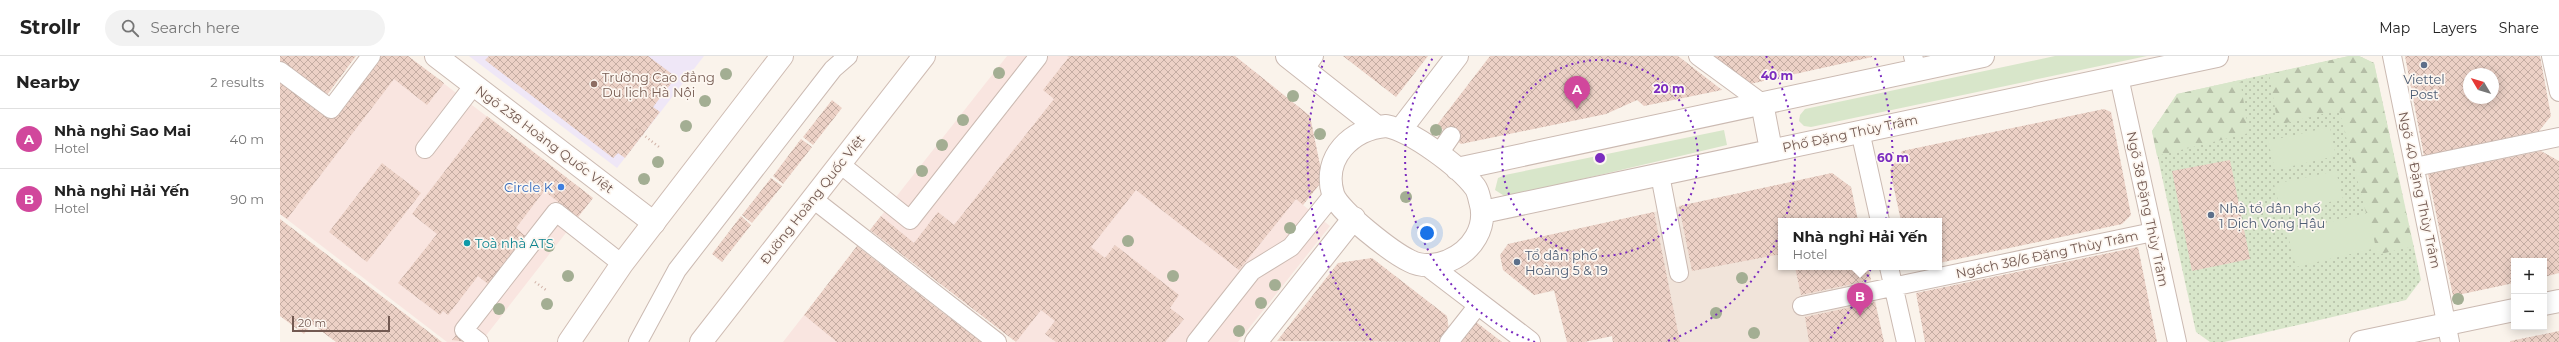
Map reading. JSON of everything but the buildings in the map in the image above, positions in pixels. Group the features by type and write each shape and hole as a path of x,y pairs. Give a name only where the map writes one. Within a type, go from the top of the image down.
{"street":[{"name":"Ngõ 238 Hoàng Quốc Việt","path":"436,56 654,222"},
{"path":"569,342 622,264 782,56"},
{"name":"Đường Hoàng Quốc Việt","path":"701,342 924,56"},
{"path":"1287,56 1309,63 1377,127"},
{"path":"1401,129 1458,56"},
{"path":"1457,169 1762,103 1915,63 1983,56"},
{"name":"Phố Đặng Thùy Trâm","path":"1483,212 2217,56"},
{"path":"1762,103 1771,150"},
{"path":"1377,127 1401,129 1457,169 1476,188 1483,212 1480,231 1472,244 1460,255 1446,262 1428,265 1411,262 1396,253 1341,207 1333,195 1333,168 1339,151 1357,134 1377,127"},
{"path":"1256,342 1354,218"},
{"path":"1428,265 1529,342"},
{"path":"2547,303 2559,301"},
{"path":"2361,342 2449,333 2511,311"}],"lane":[{"path":"280,71 330,108 371,56"},
{"path":"638,342 677,270 833,69 848,56"},
{"path":"1698,56 1762,103"},
{"name":"Ngõ 40 Đặng Thùy Trâm","path":"2392,56 2449,333"},
{"path":"2551,56 2559,92"},
{"path":"840,164 910,220 1038,57"},
{"name":"Ngõ 38 Đặng Thùy Trâm","path":"2119,77 2177,342"},
{"path":"425,149 474,85"},
{"path":"1860,131 1879,218"},
{"path":"1438,155 1451,136"},
{"path":"2415,167 2559,137"},
{"path":"1660,175 1679,274"},
{"path":"1196,342 1252,271 1291,247 1333,195"},
{"path":"813,199 997,342"},
{"path":"479,342 464,330 556,212 622,264"},
{"name":"Ngách 38/6 Đặng Thùy Trâm","path":"1802,306 2153,232"},
{"path":"1890,270 1906,342"},
{"path":"1449,342 1479,304"}],"path":[{"path":"636,129 659,147"},
{"path":"530,278 546,290"}],"shaded area":[{"path":"377,56 408,56 593,198 481,342 447,342 280,214 280,184"},
{"name":"Trường Cao đẳng Du lịch Hà Nội","path":"469,56 704,56 617,168"},
{"path":"1007,56 1235,56 1310,116 1323,180 1303,205 1330,226 1238,342 1017,342 870,230"},
{"path":"1832,173 1851,187 1857,218 1778,218 1778,270 1869,270 1884,342 1613,342 1612,336 1584,342 1567,342 1554,291 1534,295 1522,241"},
{"path":"804,315 839,342 783,342"}],"green space":[{"path":"2055,56 2147,56 1811,127 1804,126 1799,121 1800,115 1805,109"},
{"path":"2349,56 2359,56 2374,63 2421,280 2406,300 2224,342 2210,342 2196,332 2152,131 2177,94"},
{"path":"2349,56 2359,56 2374,63 2413,246 2377,255 2339,110 2278,125 2269,74"},
{"path":"2240,80 2249,133 2157,156 2152,131 2177,94"},
{"path":"2330,127 2336,156 2275,170 2268,141"},
{"path":"1724,130 1727,145 1506,197 1495,190 1498,178 1505,175"},
{"path":"2336,171 2343,199 2281,213 2274,184"},
{"path":"2368,213 2376,248 2296,267 2287,232"}],"place":[{"name":"Viettel Post","path":"2424,65"},
{"name":"Trường Cao đẳng Du lịch Hà Nội","path":"594,84"},
{"name":"Nhà nghỉ Sao Mai","path":"1577,109"},
{"name":"Circle K","path":"561,187"},
{"name":"Nhà tổ dân phố 1 Dịch Vọng Hậu","path":"2211,215"},
{"name":"Toà nhà ATS","path":"467,243"},
{"name":"Tổ dân phố Hoàng 5 & 19","path":"1517,262"},
{"name":"Nhà nghỉ Hải Yến","path":"1860,316"}]}
